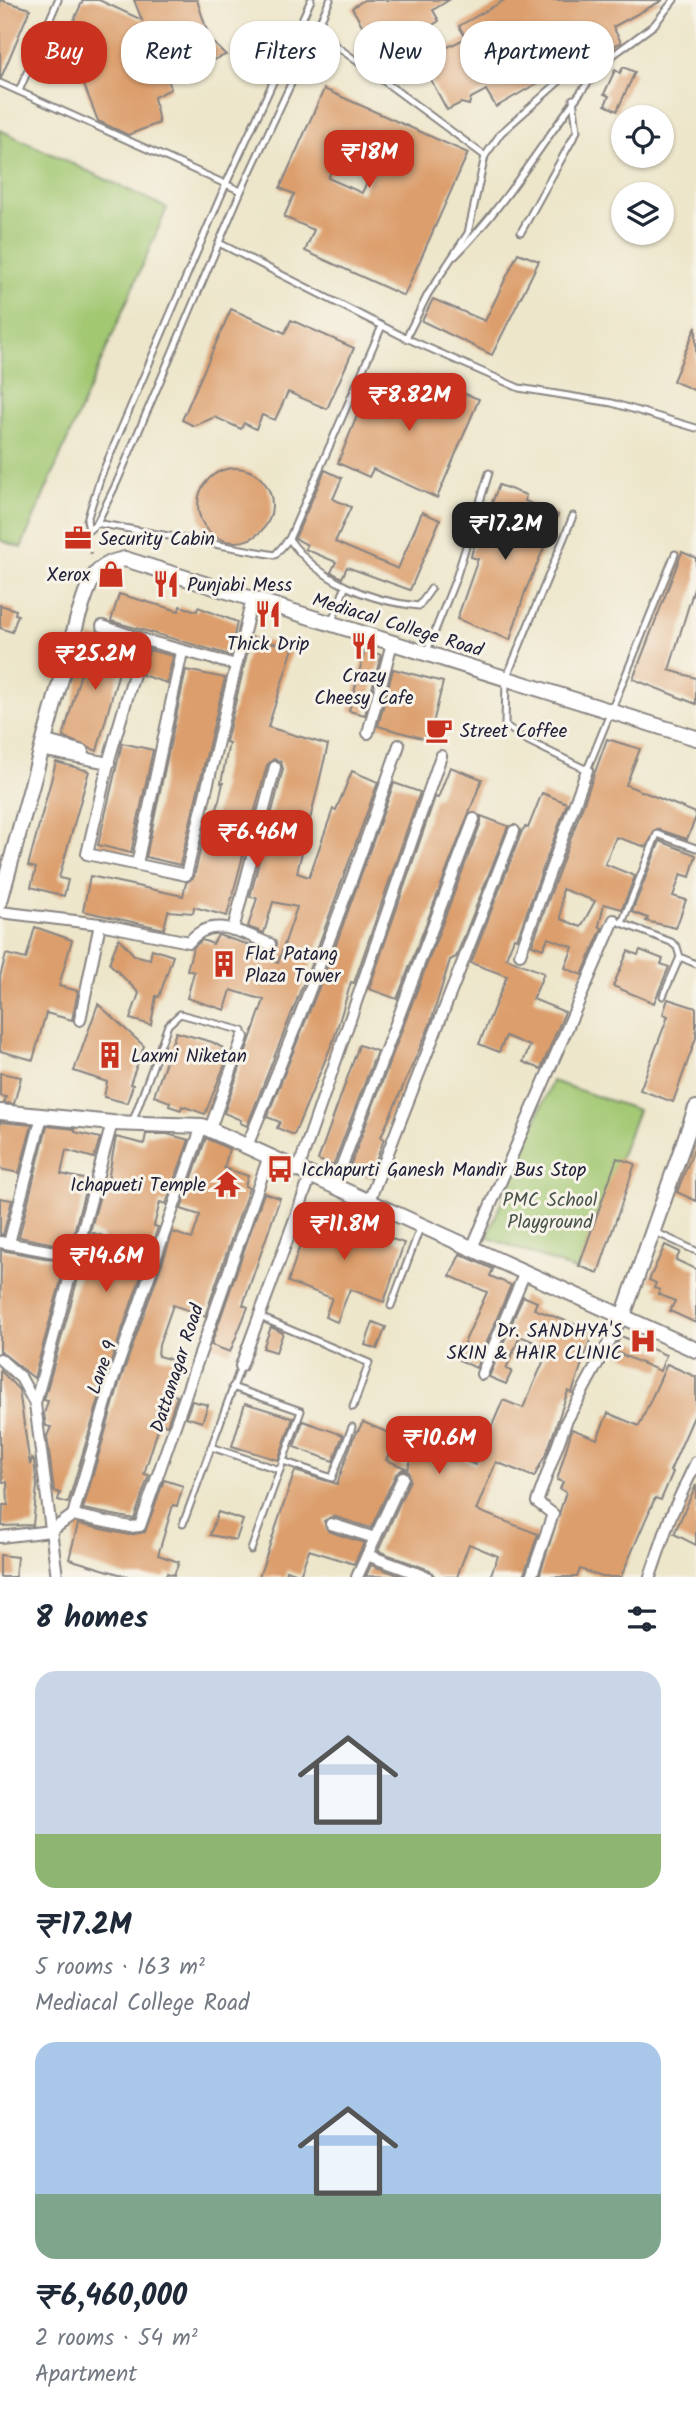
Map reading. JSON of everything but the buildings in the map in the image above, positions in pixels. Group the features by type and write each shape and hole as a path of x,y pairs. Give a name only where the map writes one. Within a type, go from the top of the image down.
{"street":[{"name":"Mediacal College Road","path":"93,577 107,562 125,559 696,738"},
{"path":"0,901 2,879 78,617 93,577"},
{"path":"144,640 87,854 186,876 253,599"},
{"path":"102,626 182,652 236,665"},
{"path":"368,733 392,643"},
{"path":"136,864 182,652"},
{"path":"42,745 110,760"},
{"path":"247,1146 298,1026 399,746"},
{"path":"241,1366 260,1317 441,756"},
{"path":"233,930 275,767"},
{"path":"520,954 587,770"},
{"path":"334,1186 474,819"},
{"path":"369,1201 513,831"},
{"path":"0,912 100,924 189,942 195,935 214,926 270,944"},
{"path":"472,1248 618,922"},
{"path":"80,1020 100,924"},
{"name":"Lane 9","path":"73,1515 112,1382 243,1034"},
{"path":"531,1577 553,1514 537,1502 566,1422 623,1316 696,1108"},
{"path":"0,1112 112,1123 206,1127 696,1350"},
{"path":"42,1116 4,1242 76,1256"},
{"path":"35,1404 112,1123"},
{"name":"Dattanagar Road","path":"73,1515 140,1526 269,1156"},
{"path":"482,1374 525,1272"},
{"path":"0,1359 21,1378 35,1404 57,1577"},
{"path":"650,1577 670,1518 696,1462"},
{"path":"357,1577 403,1476"},
{"path":"0,1537 51,1531 73,1515"},
{"path":"331,1524 375,1538"},
{"path":"367,1555 427,1577"}],"lane":[{"path":"19,91 58,0"},
{"path":"291,84 241,191 97,523 89,530 86,520 101,476 226,184 312,0"},
{"path":"321,21 330,0"},
{"path":"614,54 654,25 674,0"},
{"path":"340,49 485,156"},
{"path":"0,83 241,191"},
{"path":"406,338 428,294 468,233 485,156 501,134 556,84"},
{"path":"448,263 476,236 586,84"},
{"path":"522,232 577,131 573,99"},
{"path":"219,243 382,327 519,388 612,403 696,428"},
{"path":"86,520 275,555 289,539 382,327"},
{"path":"426,654 456,578 489,473"},
{"path":"573,516 506,678 505,725 510,732 587,770 675,554"},
{"path":"289,539 315,567 345,588 419,606 431,590"},
{"path":"331,624 345,588"},
{"path":"663,996 680,957 677,947 671,942 618,922 657,834 696,848"},
{"path":"680,957 696,964"},
{"path":"132,1123 167,1025 180,1014 243,1034"},
{"path":"391,1306 421,1225"},
{"path":"653,1231 696,1251"},
{"path":"260,1317 369,1363 353,1407"},
{"path":"183,1524 241,1366"},
{"path":"232,1387 301,1411 251,1550"},
{"path":"283,1461 332,1478 352,1427"},
{"path":"211,1447 280,1470"}],"path":[{"path":"89,530 93,577"}],"green space":[{"path":"0,130 167,208 21,548 0,540"},
{"name":"PMC School Playground","path":"552,1081 638,1110 577,1271 487,1237"}],"place":[{"name":"Security Cabin","path":"78,538"},
{"name":"Xerox","path":"111,574"},
{"name":"Punjabi Mess","path":"166,584"},
{"name":"Thick Drip","path":"268,614"},
{"name":"Crazy Cheesy Cafe","path":"364,646"},
{"name":"Street Coffee","path":"439,730"},
{"name":"Flat Patang Plaza Tower","path":"224,964"},
{"name":"Laxmi Niketan","path":"110,1055"},
{"name":"Icchapurti Ganesh Mandir Bus Stop","path":"280,1169"},
{"name":"Ichapueti Temple","path":"227,1184"},
{"name":"Dr. SANDHYA'S SKIN & HAIR CLINIC","path":"643,1341"}]}
